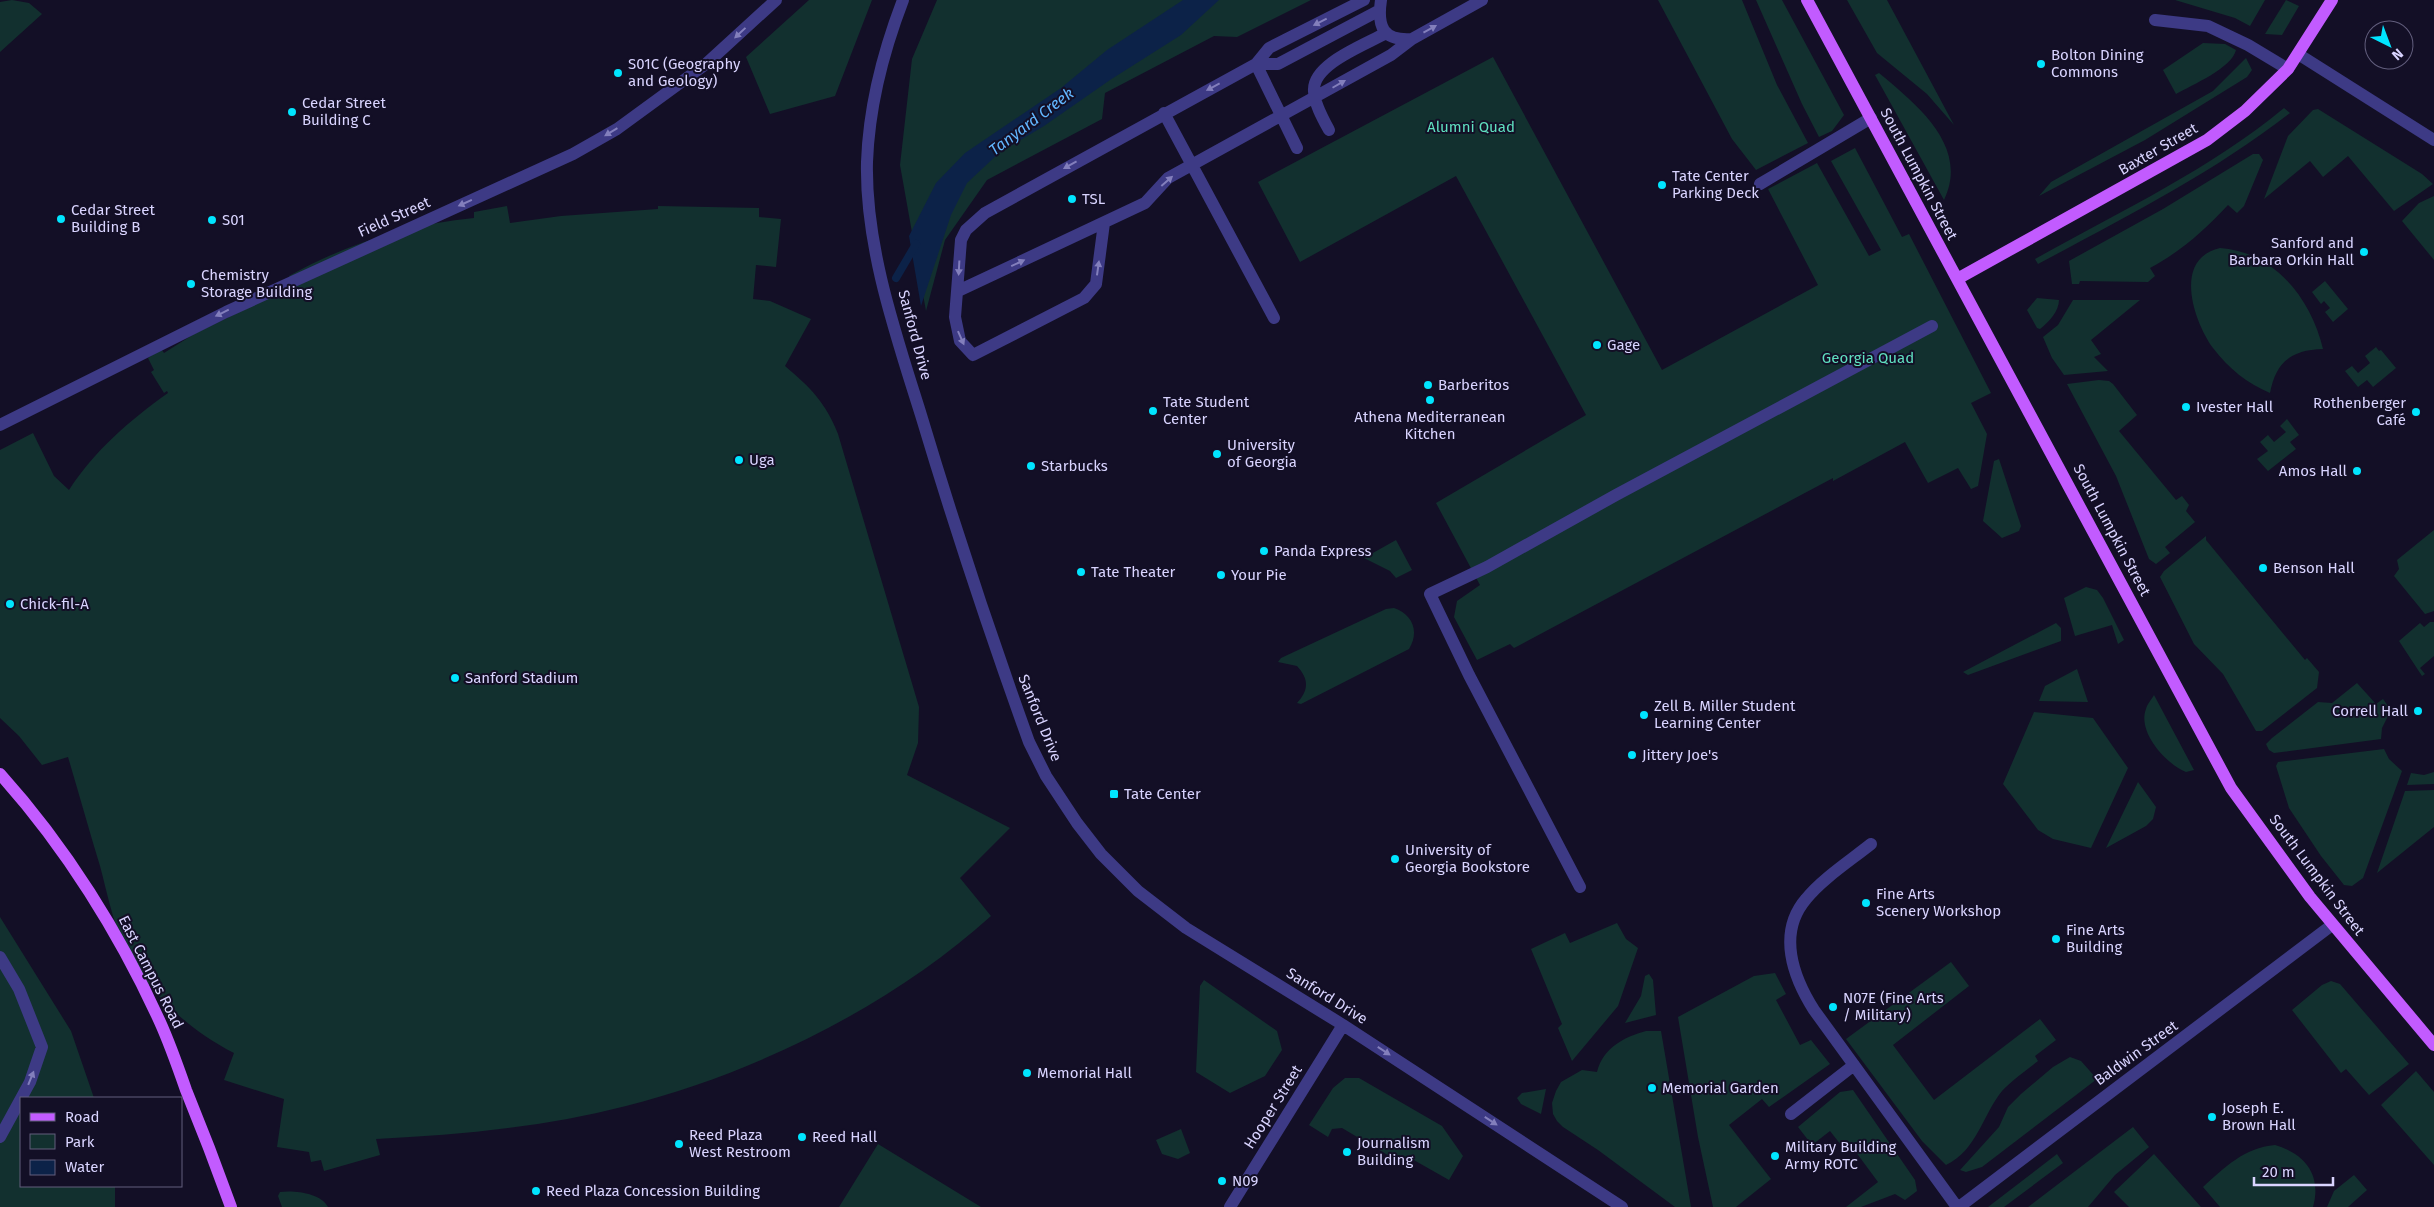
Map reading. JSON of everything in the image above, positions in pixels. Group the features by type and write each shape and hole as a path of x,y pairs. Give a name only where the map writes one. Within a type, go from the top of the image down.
{"main road":[{"name":"South Lumpkin Street","path":"1807,0 1959,278 2232,788 2332,925 2434,1045"},
{"name":"Baxter Street","path":"1959,278 2207,140 2245,111 2288,69 2332,0"},
{"name":"East Campus Road","path":"0,774 22,799 80,879 107,920 136,974 161,1023 231,1207"}],"street":[{"name":"Field Street","path":"0,425 226,312 573,154 617,129 706,64 776,0"},
{"name":"Sanford Drive","path":"903,0 892,29 873,97 867,163 872,228 892,322 953,519 1028,742 1046,776 1077,823 1101,854 1138,891 1186,928 1343,1025 1622,1207"},
{"path":"1104,223 1096,284 1084,298 973,355 960,341 955,317 961,240 966,230 985,213 1256,64 1269,48 1364,0"},
{"path":"958,291 1145,203 1168,178 1391,55 1412,39 1482,0"},
{"path":"1256,64 1278,64 1380,5"},
{"path":"1380,5 1380,23 1386,33 1393,38 1412,39"},
{"path":"2155,20 2208,26 2248,45 2288,69"},
{"path":"1329,130 1315,98 1314,84 1321,70 1386,33"},
{"path":"2298,54 2434,140"},
{"path":"1256,64 1297,148"},
{"path":"1164,113 1274,318"},
{"path":"1760,184 1871,118"},
{"path":"1580,888 1430,594 1487,566 1932,326"},
{"path":"1871,844 1807,897 1795,918 1790,941 1794,973 1802,990 1854,1065 1958,1207"},
{"name":"Baldwin Street","path":"1958,1207 2332,925"},
{"path":"0,956 19,989 42,1047 30,1082 22,1097"},
{"name":"Hooper Street","path":"1230,1207 1343,1025"},
{"path":"1791,1114 1854,1065"},
{"path":"0,1137 20,1100"}],"green space":[{"path":"12,0 29,3 42,14 0,52 0,2"},
{"path":"809,0 872,0 835,96 770,114 746,57"},
{"path":"937,0 1311,0 1237,37 1214,36 1105,93 1102,119 987,180 945,240 926,311 900,165 912,59"},
{"path":"1658,0 1742,0 1777,85 1808,143 1756,170 1732,139"},
{"path":"1756,0 1782,0 1844,115 1832,131 1819,137 1802,104"},
{"path":"1847,0 1887,0 1954,125 1927,94 1877,53"},
{"path":"2175,0 2265,0 2250,26 2235,18"},
{"path":"2286,0 2299,6 2282,35 2265,34"},
{"path":"2203,43 2225,44 2236,50 2233,57 2219,69 2176,94 2163,70"},
{"path":"1493,57 1662,370 1818,285 1768,189 1817,163 1869,256 1881,250 1831,161 1855,148 1902,237 1909,234 1991,393 1971,403 1987,434 1978,486 1971,489 1958,468 1928,483 1905,442 1833,481 1833,478 1518,646 1514,648 1510,644 1477,660 1454,617 1457,601 1480,585 1436,503 1586,415 1456,176 1300,262 1258,182"},
{"path":"2246,58 2252,70 2247,77 2145,140 2039,196 2051,182 2213,91"},
{"path":"1879,73 1923,113 1945,144 1950,162 1950,180 1944,200 1875,75"},
{"path":"2284,108 2290,113 2261,135 2199,175 2038,264 2035,259 2194,171"},
{"path":"2318,109 2422,174 2433,184 2394,211 2348,156 2323,177 2310,161 2264,199 2288,136 2313,110"},
{"path":"2253,154 2259,154 2263,160 2244,206 2237,213 2228,205 2192,240 2150,268 2155,276 2148,282 2080,281 2079,284 2072,284 2069,261 2163,209"},
{"path":"2434,196 2434,260 2402,221 2419,203"},
{"name":"Sanford Stadium","path":"507,206 510,223 561,216 658,209 658,206 759,208 759,217 781,219 776,267 756,265 753,299 770,301 811,319 785,366 823,404 838,434 919,707 918,743 907,775 1010,828 960,878 991,916 911,979 866,1007 820,1032 772,1055 723,1075 626,1106 533,1125 439,1135 376,1139 380,1155 324,1171 321,1160 311,1162 309,1152 277,1147 284,1099 224,1080 234,1053 184,1020 156,993 143,977 132,961 116,924 68,757 42,765 19,736 0,718 0,450 33,433 54,476 69,490 90,462 114,437 168,393 167,391 164,393 151,372 154,370 148,358 161,349 164,353 194,334 293,286 289,276 333,254 378,237 425,225 474,218 474,212"},
{"path":"2220,248 2240,251 2258,258 2274,269 2288,281 2300,296 2317,330 2323,349 2302,352 2287,360 2276,373 2270,393 2246,380 2232,369 2213,348 2199,323 2191,292 2192,278 2196,265 2205,254"},
{"path":"2325,281 2348,309 2333,322 2325,312 2330,308 2324,301 2321,304 2312,292"},
{"path":"2037,298 2059,300 2053,316 2040,329 2037,328 2027,310"},
{"path":"2073,300 2140,300 2091,340 2101,354 2094,357 2108,371 2064,375 2052,358 2043,337 2058,325"},
{"path":"2376,347 2379,351 2381,350 2396,368 2373,387 2367,380 2358,387 2345,371 2352,366 2358,373 2370,363 2365,356"},
{"path":"2099,380 2109,381 2113,384 2137,415 2119,431 2176,500 2182,496 2189,505 2186,511 2195,522 2165,547 2170,553 2156,564 2149,559 2116,476 2067,384"},
{"path":"2287,419 2299,435 2290,442 2296,449 2268,471 2257,459 2268,451 2260,442 2268,435 2274,442 2286,432 2280,426"},
{"path":"1999,459 2021,526 2019,531 2002,538 1983,521 1994,461"},
{"path":"2434,530 2434,611 2425,614 2394,576 2399,569 2397,560"},
{"path":"2206,536 2206,540 2305,660 2307,658 2319,672 2317,688 2262,731 2256,731 2223,674 2194,644 2160,577 2164,571"},
{"path":"1396,540 1412,570 1396,578 1390,571 1364,558"},
{"path":"2086,587 2097,590 2103,598 2124,640 2118,644 2112,625 2075,636 2064,598"},
{"path":"1394,608 1405,614 1412,624 1414,636 1409,649 1301,704 1297,703 1304,694 1306,684 1304,675 1297,666 1278,662 1281,658 1386,609"},
{"path":"2430,622 2434,622 2434,656 2420,668 2425,674 2422,676 2399,641 2420,623 2424,627"},
{"path":"2056,623 2061,628 2061,641 1968,675 1963,672"},
{"path":"2077,669 2088,702 2039,701 2045,686"},
{"path":"2357,683 2376,704 2383,699 2391,710 2382,728 2381,739 2274,753 2269,750 2266,744 2272,738 2318,702 2332,703"},
{"path":"2154,695 2194,770 2186,772 2178,768 2162,755 2149,737 2144,718 2147,707"},
{"path":"2034,712 2093,718 2128,768 2091,848 2053,839 2038,830 2003,784"},
{"path":"2384,749 2389,759 2402,771 2363,878 2352,886 2344,885 2321,856 2289,808 2276,766 2278,762"},
{"path":"2434,772 2434,784 2407,785 2411,773 2424,775"},
{"path":"2138,782 2156,807 2153,819 2146,826 2106,848"},
{"path":"2434,790 2434,827 2377,873 2405,791"},
{"path":"0,917 71,1031 94,1097 20,1097 20,1187 115,1187 115,1207 0,1207"},
{"path":"1617,923 1626,939 1638,948 1618,1006 1572,1061 1558,1028 1562,1024 1531,949 1565,933 1570,943"},
{"path":"1951,962 1969,986 1893,1045 1934,1100 2040,1019 2056,1040 2035,1056 2038,1061 2002,1091 1972,1142 1956,1159 1946,1165 1922,1141 1846,1039"},
{"path":"1775,973 1786,994 1776,1000 1800,1045 1811,1040 1830,1064 1769,1107 1762,1099 1729,1125 1771,1179 1736,1207 1713,1207 1698,1137 1678,1017 1754,976"},
{"path":"1649,974 1653,980 1656,1015 1625,1023 1641,996 1645,976"},
{"path":"1204,980 1277,1031 1282,1050 1265,1076 1230,1093 1196,1072 1200,986"},
{"path":"2331,981 2340,984 2409,1064 2369,1095 2346,1069 2341,1073 2292,1010 2322,985"},
{"path":"1646,1031 1661,1031 1691,1207 1675,1207 1598,1150 1563,1127 1553,1114 1552,1103 1561,1082 1582,1070 1597,1072 1604,1056 1609,1050 1622,1040"},
{"path":"2070,1057 2081,1061 2097,1079 1982,1167 1966,1172 1960,1170 1999,1127 2008,1107 2053,1067"},
{"path":"2416,1071 2434,1092 2434,1165 2381,1105"},
{"path":"1345,1078 1359,1078 1442,1126 1463,1156 1449,1180 1412,1159 1408,1167 1342,1128 1332,1129 1328,1137 1309,1125 1333,1088"},
{"path":"1546,1089 1541,1114 1521,1104 1517,1098 1522,1093"},
{"path":"1853,1090 1915,1180 1917,1191 1905,1200 1895,1194 1861,1207 1846,1207 1878,1182 1847,1140 1841,1145 1830,1131 1812,1145 1798,1127 1840,1092"},
{"path":"2133,1127 2149,1147 2115,1175 2088,1207 2028,1207"},
{"path":"1181,1129 1190,1153 1178,1159 1162,1154 1156,1140"},
{"path":"878,1144 981,1207 839,1207"},
{"path":"2275,1145 2295,1154 2309,1167 2315,1185 2313,1207 2220,1207 2203,1187 2244,1154"},
{"path":"2057,1154 2063,1163 2004,1207 1988,1207"},
{"path":"2154,1154 2201,1207 2129,1207 2114,1192"},
{"path":"2354,1175 2367,1190 2348,1207 2327,1207 2334,1191"},
{"path":"280,1192 299,1192 320,1198 328,1207 282,1207 278,1196"}],"water":[{"path":"1183,0 1219,0 1181,35 1110,80 1044,126 999,153 967,183 951,215 921,306 909,236 936,183 965,153 1061,88 1107,50"}],"waterway":[{"name":"Tanyard Creek","path":"896,278 916,244"}],"place":[{"name":"Bolton Dining Commons","path":"2041,64"},
{"name":"S01C (Geography and Geology)","path":"618,73"},
{"name":"Cedar Street Building C","path":"292,112"},
{"name":"Tate Center Parking Deck","path":"1662,185"},
{"name":"TSL","path":"1072,199"},
{"name":"Cedar Street Building B","path":"61,219"},
{"name":"S01","path":"212,220"},
{"name":"Sanford and Barbara Orkin Hall","path":"2364,252"},
{"name":"Chemistry Storage Building","path":"191,284"},
{"name":"Gage","path":"1597,345"},
{"name":"Barberitos","path":"1428,385"},
{"name":"Athena Mediterranean Kitchen","path":"1430,400"},
{"name":"Ivester Hall","path":"2186,407"},
{"name":"Tate Student Center","path":"1153,411"},
{"name":"Rothenberger Café","path":"2416,412"},
{"name":"University of Georgia","path":"1217,454"},
{"name":"Uga","path":"739,460"},
{"name":"Starbucks","path":"1031,466"},
{"name":"Amos Hall","path":"2357,471"},
{"name":"Panda Express","path":"1264,551"},
{"name":"Benson Hall","path":"2263,568"},
{"name":"Tate Theater","path":"1081,572"},
{"name":"Your Pie","path":"1221,575"},
{"name":"Chick-fil-A","path":"10,604"},
{"name":"Sanford Stadium","path":"455,678"},
{"name":"Correll Hall","path":"2418,711"},
{"name":"Zell B. Miller Student Learning Center","path":"1644,715"},
{"name":"Jittery Joe's","path":"1632,755"},
{"name":"Tate Center","path":"1114,794"},
{"name":"University of Georgia Bookstore","path":"1395,859"},
{"name":"Fine Arts Scenery Workshop","path":"1866,903"},
{"name":"Fine Arts Building","path":"2056,939"},
{"name":"N07E (Fine Arts / Military)","path":"1833,1007"},
{"name":"Memorial Hall","path":"1027,1073"},
{"name":"Memorial Garden","path":"1652,1088"},
{"name":"Joseph E. Brown Hall","path":"2212,1117"},
{"name":"Reed Hall","path":"802,1137"},
{"name":"Reed Plaza West Restroom","path":"679,1144"},
{"name":"Journalism Building","path":"1347,1152"},
{"name":"Military Building Army ROTC","path":"1775,1156"},
{"name":"N09","path":"1222,1181"},
{"name":"Reed Plaza Concession Building","path":"536,1191"}],"park label":[{"name":"Alumni Quad","path":"1471,127"},
{"name":"Georgia Quad","path":"1868,358"}]}
